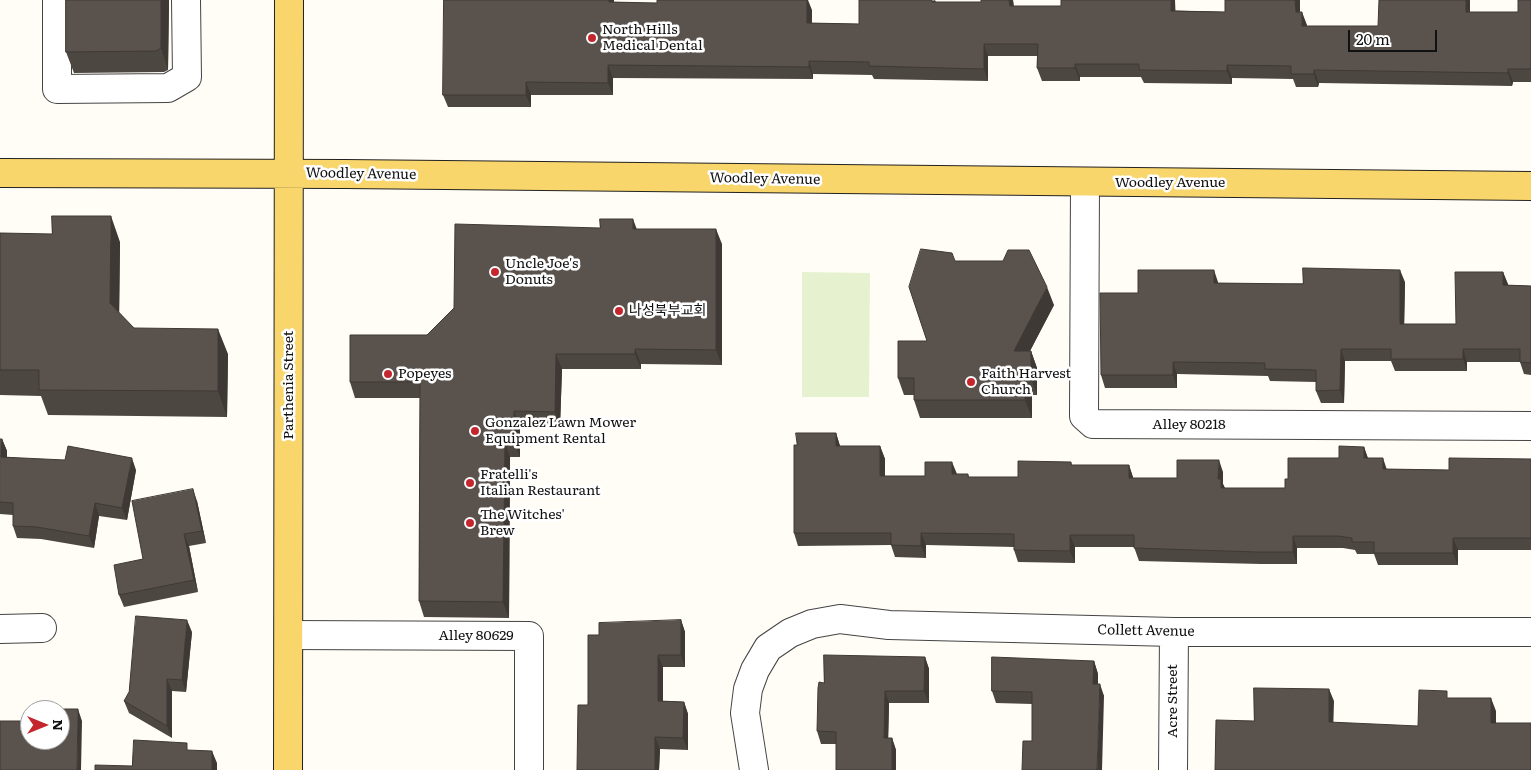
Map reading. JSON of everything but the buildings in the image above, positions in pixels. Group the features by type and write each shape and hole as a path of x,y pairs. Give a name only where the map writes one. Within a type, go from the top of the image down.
{"main road":[{"name":"Parthenia Street","path":"288,770 289,0"},
{"name":"Woodley Avenue","path":"0,173 290,173 1085,183 1531,186"}],"street":[{"path":"57,0 57,89 168,88 187,77 186,0"},
{"name":"Alley 80218","path":"1085,183 1084,416 1093,424 1531,426"},
{"name":"Collett Avenue","path":"754,770 745,713 748,690 754,670 768,648 790,633 812,624 840,619 889,625 1174,632 1531,632"},
{"path":"0,629 42,628"},
{"name":"Acre Street","path":"1173,770 1174,632"},
{"name":"Alley 80629","path":"289,635 529,636 529,770"}],"green space":[{"path":"802,272 870,273 869,397 802,397"}],"place":[{"name":"North Hills Medical Dental","path":"592,38"},
{"name":"Uncle Joe's Donuts","path":"495,272"},
{"name":"나성북부교회","path":"619,311"},
{"name":"Popeyes","path":"388,374"},
{"name":"Faith Harvest Church","path":"971,382"},
{"name":"Gonzalez Lawn Mower Equipment Rental","path":"475,431"},
{"name":"Fratelli's Italian Restaurant","path":"470,483"},
{"name":"The Witches' Brew","path":"470,523"}]}
